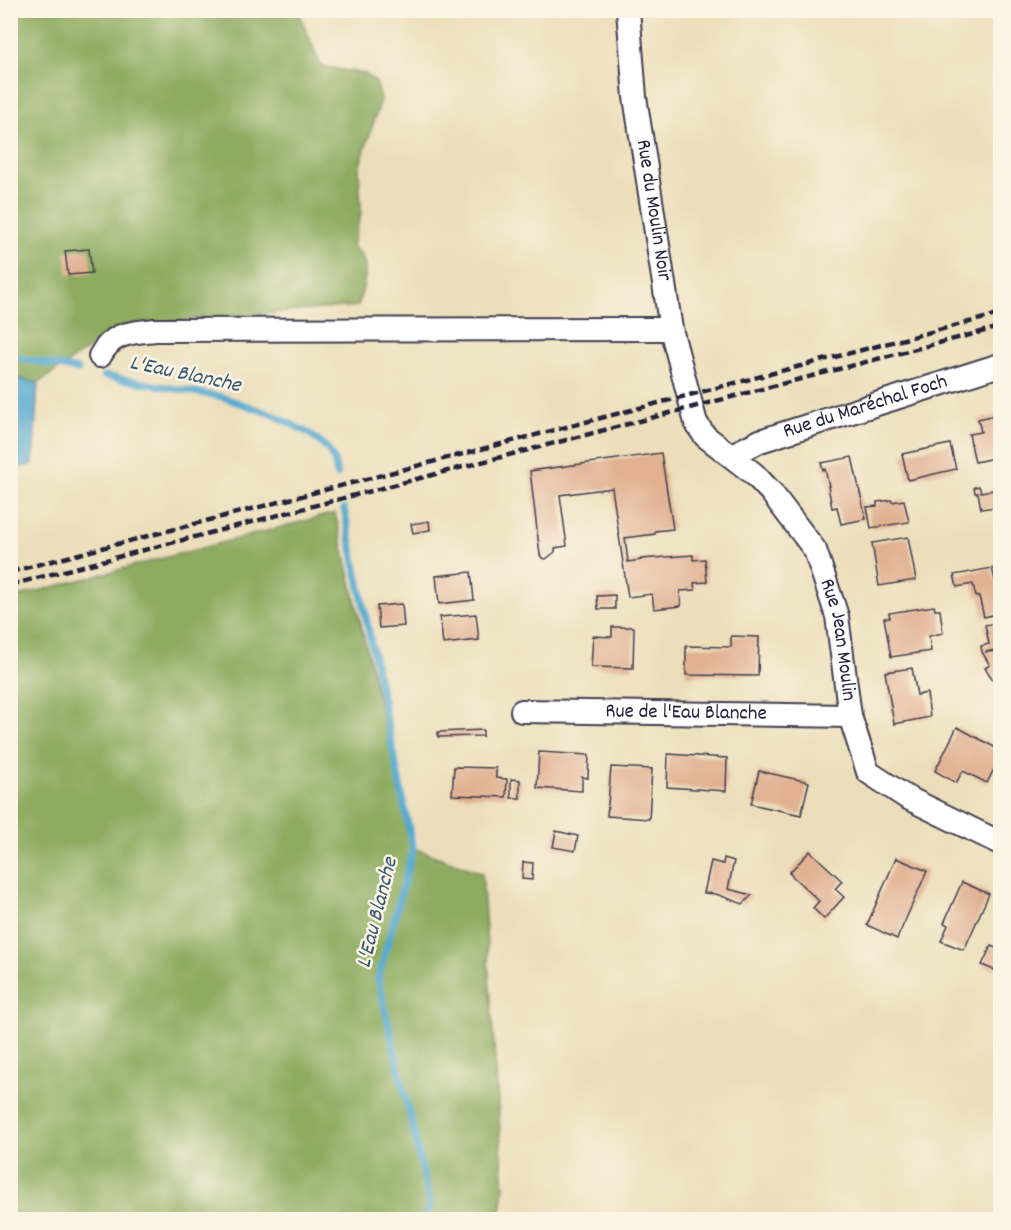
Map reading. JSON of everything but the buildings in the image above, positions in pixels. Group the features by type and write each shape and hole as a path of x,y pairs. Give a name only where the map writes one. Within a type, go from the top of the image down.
{"street":[{"name":"Rue du Moulin Noir","path":"628,10 635,97 671,329 692,407"},
{"path":"100,356 106,345 118,336 155,330 671,329"},
{"name":"Rue du Maréchal Foch","path":"732,455 760,441 1000,365"},
{"name":"Rue Jean Moulin","path":"692,407 696,423 701,431 754,474 771,492 815,550 837,616 850,716 868,772 906,797 1000,843"},
{"name":"Rue de l'Eau Blanche","path":"522,711 850,716"}],"green space":[{"path":"11,11 298,11 321,66 365,74 376,82 381,99 359,168 361,213 352,247 363,259 365,272 358,306 123,325 38,383 11,377"},
{"path":"335,513 413,848 482,873 504,1189 500,1219 11,1219 11,598"}],"water":[{"path":"11,377 38,383 33,464 11,470"}],"waterway":[{"name":"L'Eau Blanche","path":"10,356 78,370"},
{"name":"L'Eau Blanche","path":"104,376 222,397 274,415 310,434 327,448 334,460 337,475"},
{"name":"L'Eau Blanche","path":"344,509 413,849 378,979 430,1203 426,1220"}],"railway":[{"path":"10,572 1000,314"},
{"path":"10,585 1000,327"}]}
